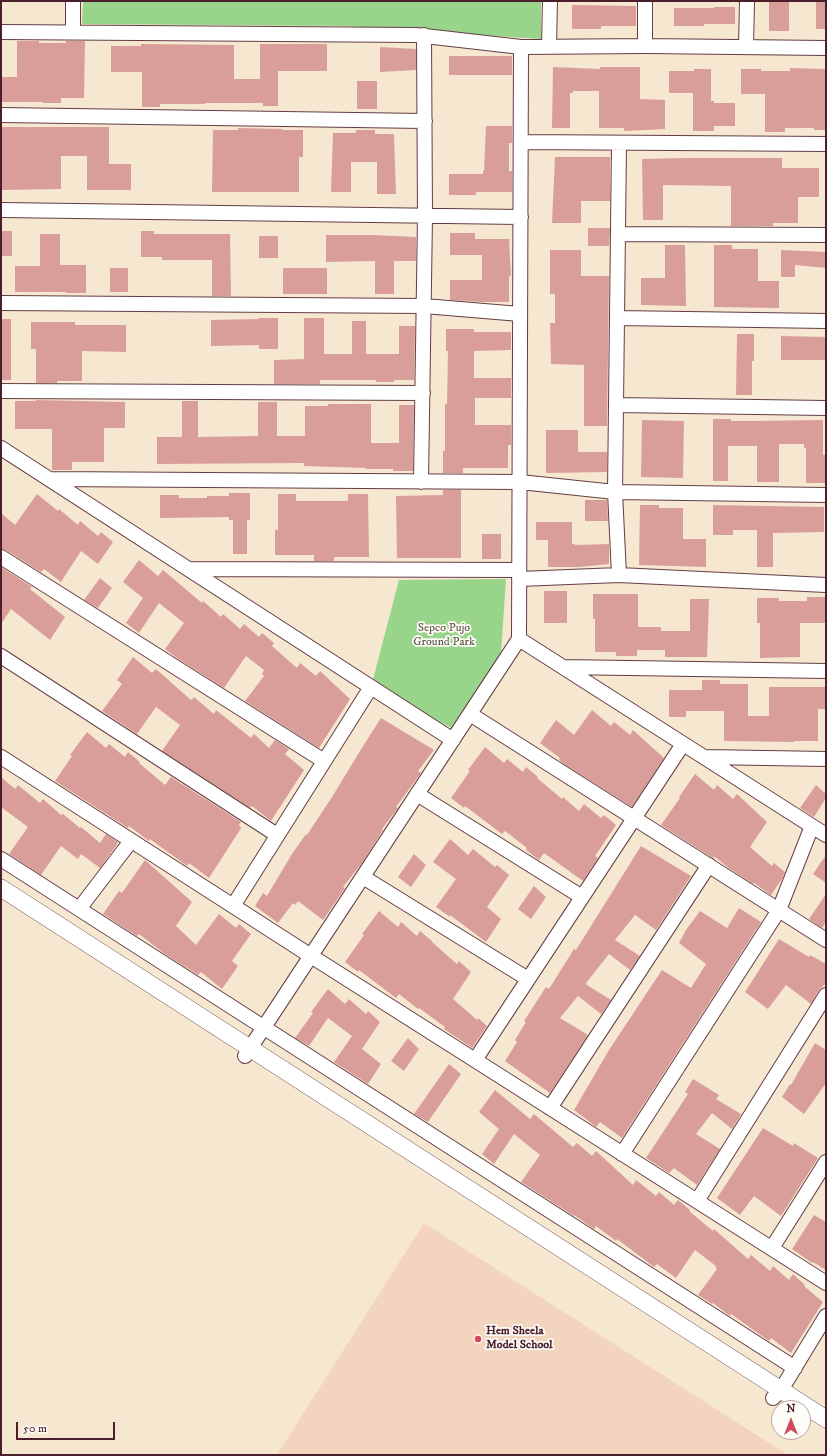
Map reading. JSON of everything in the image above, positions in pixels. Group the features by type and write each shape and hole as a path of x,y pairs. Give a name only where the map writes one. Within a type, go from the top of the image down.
{"street":[{"path":"73,1 73,32"},
{"path":"549,47 550,1"},
{"path":"645,1 645,46"},
{"path":"746,47 747,1"},
{"path":"1,32 424,35 521,47 645,46 826,48"},
{"path":"421,482 425,216 424,35"},
{"path":"248,1052 519,639 521,47"},
{"path":"1,116 425,121"},
{"path":"521,142 826,144"},
{"path":"619,143 615,492 619,575"},
{"path":"1,210 521,217"},
{"path":"618,234 826,235"},
{"path":"1,303 424,306 520,314"},
{"path":"617,318 826,320"},
{"path":"1,391 422,393"},
{"path":"616,405 826,408"},
{"path":"1,448 453,740"},
{"path":"49,479 520,482 615,492 826,494"},
{"path":"1,557 324,761"},
{"path":"189,569 619,575 826,585"},
{"path":"519,639 826,834"},
{"path":"1,656 277,835"},
{"path":"562,667 826,671"},
{"path":"233,906 371,687"},
{"path":"470,714 826,940"},
{"path":"475,1060 683,744"},
{"path":"1,757 826,1283"},
{"path":"705,758 826,759"},
{"path":"417,794 582,897"},
{"path":"622,1154 779,910 812,826"},
{"path":"79,909 131,841"},
{"path":"1,859 795,1368"},
{"path":"550,1108 709,865"},
{"path":"363,877 528,979"},
{"path":"1,888 248,1052 777,1394 826,1419"},
{"path":"1,900 248,1052"},
{"path":"697,1201 826,995"},
{"path":"772,1248 826,1162"},
{"path":"777,1394 795,1368 826,1316"},
{"path":"777,1394 782,1400"},
{"path":"811,1423 826,1433"}],"shaded area":[{"name":"Hem Sheela Model School","path":"424,1223 788,1455 277,1455"}],"green space":[{"path":"83,1 541,1 541,39 347,26 82,24"},
{"name":"Sepco Pujo Ground Park","path":"506,579 501,654 452,728 371,687 399,580"}],"building":[{"path":"769,1 789,1 789,31 769,31"},
{"path":"816,1 826,1 826,29 816,29"},
{"path":"572,5 636,6 636,26 601,26 601,29 572,29"},
{"path":"735,7 735,24 674,26 674,8"},
{"path":"17,41 66,43 66,41 85,41 84,98 61,98 61,103 1,102 1,77 17,77"},
{"path":"141,44 234,45 234,79 260,79 260,44 327,44 327,71 278,71 278,106 263,106 263,103 205,103 160,104 160,107 142,107 142,72 111,72 111,46 141,46"},
{"path":"380,47 416,49 416,70 380,72"},
{"path":"449,56 512,56 512,75 449,75"},
{"path":"553,67 600,69 600,67 640,67 640,99 665,100 665,129 624,131 624,128 599,128 599,91 573,91 573,93 570,93 570,128 552,128"},
{"path":"790,68 826,69 826,130 814,130 814,128 785,128 785,132 765,132 765,94 741,94 741,69 790,71"},
{"path":"694,69 711,69 711,101 714,101 714,103 735,103 735,126 714,126 714,131 693,131 693,93 669,93 669,71 694,71"},
{"path":"357,81 377,81 377,109 357,109"},
{"path":"486,126 512,126 512,143 509,143 509,171 512,171 512,192 476,192 476,195 449,195 449,174 483,174"},
{"path":"1,127 109,127 109,164 131,164 131,190 87,190 87,156 61,156 61,189 1,190"},
{"path":"238,128 303,130 303,157 299,157 299,192 212,192 213,130 238,130"},
{"path":"356,130 375,130 375,134 394,134 396,194 377,194 377,162 351,162 351,192 331,192 333,133 356,133"},
{"path":"555,157 610,157 610,201 581,201 581,223 552,223"},
{"path":"782,158 782,168 819,168 819,197 798,197 798,223 773,223 773,226 731,226 731,186 663,185 663,220 643,220 642,159"},
{"path":"588,228 610,228 609,246 588,246"},
{"path":"1,231 12,231 12,256 1,256"},
{"path":"141,231 154,231 154,234 230,234 231,296 212,296 212,260 162,260 162,257 141,257"},
{"path":"450,233 475,233 475,239 509,239 511,276 509,276 509,302 450,300 450,280 482,280 482,255 450,255"},
{"path":"40,234 60,234 60,265 86,265 86,293 15,292 15,266 40,266"},
{"path":"326,235 416,237 416,261 394,261 394,294 375,294 375,261 326,262"},
{"path":"259,236 278,236 278,258 259,258"},
{"path":"665,245 685,245 686,306 641,305 641,278 665,278"},
{"path":"714,245 732,245 732,249 758,249 758,281 779,281 779,308 714,307"},
{"path":"550,250 581,250 581,276 609,276 607,426 584,426 584,365 551,364 550,323 555,323 555,294 550,294"},
{"path":"781,250 826,252 826,268 795,265 795,277 781,277"},
{"path":"110,268 128,268 128,292 110,292"},
{"path":"283,268 327,268 327,294 283,294"},
{"path":"278,318 278,349 259,349 259,345 211,346 211,320"},
{"path":"304,318 324,318 324,354 352,354 352,321 366,321 366,354 399,354 399,326 415,326 414,380 376,382 376,380 320,380 320,384 274,384 274,360 304,359"},
{"path":"1,319 11,319 11,380 1,380"},
{"path":"31,322 75,322 75,325 126,325 126,352 82,351 82,381 36,383 36,349 31,349"},
{"path":"446,329 474,329 474,332 511,332 511,350 474,351 474,378 511,378 511,398 475,398 475,425 511,425 511,445 508,445 508,468 463,468 463,473 443,473 443,451 445,451 445,404 447,404 448,351 446,351"},
{"path":"737,334 754,334 752,395 736,395"},
{"path":"781,336 826,337 826,360 781,360"},
{"path":"15,401 125,402 125,428 104,428 104,462 72,462 72,470 52,470 52,429 15,429"},
{"path":"182,401 198,401 198,437 258,436 258,402 277,402 277,436 305,436 305,406 328,406 328,404 371,404 371,443 399,443 399,405 414,405 413,471 304,466 304,463 157,464 157,437 182,437"},
{"path":"713,419 731,419 731,421 823,420 823,455 826,455 826,483 806,483 806,448 804,448 804,444 779,444 779,482 757,482 757,446 728,446 728,481 713,481"},
{"path":"642,420 684,421 683,478 641,477"},
{"path":"546,430 578,430 578,452 607,452 607,472 546,473"},
{"path":"443,490 461,490 461,558 397,558 396,496 443,495"},
{"path":"229,493 250,493 250,520 247,520 247,554 233,554 233,520 229,520 229,517 160,518 160,495 179,495 179,498 207,498 207,496 229,496"},
{"path":"37,494 58,511 59,509 78,525 80,521 98,536 101,532 113,542 98,564 81,551 61,582 44,569 41,572 6,550 1,549 1,513 15,525"},
{"path":"278,494 296,494 296,501 348,501 348,494 368,494 369,557 334,557 334,561 314,561 314,555 275,555 275,530 278,530"},
{"path":"585,500 607,500 608,521 585,521"},
{"path":"640,505 659,505 659,508 683,508 683,539 706,539 706,567 639,565"},
{"path":"713,505 824,507 824,532 773,533 773,567 757,567 757,530 733,530 733,535 713,535"},
{"path":"536,522 572,522 572,544 609,544 609,564 580,567 548,567 548,540 536,540"},
{"path":"482,534 501,534 501,559 482,559"},
{"path":"139,560 158,576 163,570 202,603 203,601 221,617 223,614 240,629 244,624 259,637 262,633 274,643 272,646 297,668 300,663 316,676 320,671 350,699 319,748 245,701 264,676 262,674 264,670 246,656 224,688 165,649 184,623 159,603 139,633 126,623 143,598 123,582"},
{"path":"1,567 32,587 30,589 65,617 50,640 11,609 1,624"},
{"path":"100,578 112,588 98,608 84,600"},
{"path":"544,591 567,591 567,623 544,623"},
{"path":"593,594 638,594 638,627 661,627 661,631 690,631 690,599 709,599 707,657 665,657 665,650 637,650 637,656 616,656 616,652 595,652"},
{"path":"807,597 826,597 826,623 800,623 800,657 760,658 760,623 757,623 757,598 779,598 779,601 807,601"},
{"path":"133,657 152,673 156,669 191,700 194,697 214,714 216,710 251,738 254,734 269,748 275,740 289,749 285,754 304,770 271,821 252,806 250,808 162,751 180,725 156,707 137,734 102,711 122,684 117,680"},
{"path":"702,680 720,680 720,684 748,684 748,716 769,716 769,687 826,687 826,709 818,709 818,741 724,741 724,711 686,711 686,717 669,717 669,690 702,690"},
{"path":"592,710 611,726 614,722 630,735 633,730 664,758 632,807 564,764 559,760 560,758 540,743 556,720 574,735"},
{"path":"381,718 434,750 418,771 421,773 396,807 398,808 382,829 383,830 362,863 343,887 345,888 323,920 298,901 295,905 293,903 278,923 255,906 263,893 267,896 292,854 306,834 307,835 332,797"},
{"path":"87,732 106,748 109,744 125,757 128,752 165,785 171,777 241,822 239,825 241,828 209,878 189,863 187,866 150,839 149,841 129,826 128,828 55,781 72,756 70,755"},
{"path":"485,747 504,763 507,759 523,772 526,767 562,799 563,797 579,811 584,804 601,818 604,815 616,825 595,856 598,858 583,881 544,853 539,860 526,850 527,848 505,831 502,834 465,806 464,808 451,798 470,771 468,770"},
{"path":"695,774 714,790 717,785 733,799 737,794 767,822 750,847 772,866 774,863 785,872 771,895 730,869 715,857 711,857 661,825"},
{"path":"1,777 15,789 18,785 40,803 43,799 61,815 63,814 100,843 106,834 118,842 100,868 81,854 78,859 61,846 41,875 9,854 28,827 1,807"},
{"path":"816,785 826,794 826,798 814,817 800,808"},
{"path":"450,839 468,855 473,849 495,867 497,865 509,875 487,907 501,919 486,942 450,915 450,917 436,907 456,879 433,862"},
{"path":"641,846 691,876 656,930 635,915 615,940 640,956 630,970 609,954 586,983 611,1000 601,1014 578,996 560,1018 588,1035 550,1093 505,1061 517,1042 515,1040 526,1022 524,1021 546,987 549,989 574,949 576,950"},
{"path":"414,854 426,865 411,887 398,877"},
{"path":"826,855 826,883 813,874"},
{"path":"145,860 192,902 176,926 196,945 219,914 236,928 239,924 251,934 232,961 238,966 222,989 201,972 198,975 165,954 139,934 137,936 103,914 119,891 122,893"},
{"path":"534,886 546,897 531,919 518,909"},
{"path":"826,894 826,922 822,928 809,919"},
{"path":"739,908 761,922 622,1138 600,1122 596,1127 574,1110 609,1050 662,970 691,988 706,964 679,943 686,930 700,911 727,928"},
{"path":"379,911 398,927 401,922 417,936 420,931 457,964 459,961 471,972 453,999 477,1020 478,1018 487,1026 472,1048 444,1029 445,1027 399,994 396,998 359,970 358,972 345,962 364,935 362,934"},
{"path":"779,939 809,957 810,955 826,964 826,983 819,990 811,1004 786,985 768,1009 745,992"},
{"path":"328,989 345,1004 349,999 366,1014 368,1011 380,1022 362,1049 381,1064 368,1084 334,1062 352,1036 328,1018 309,1046 295,1038 313,1013 311,1012"},
{"path":"408,1038 419,1049 404,1071 391,1061"},
{"path":"815,1043 826,1050 826,1083 804,1114 782,1097 790,1084 791,1085"},
{"path":"449,1064 461,1074 428,1122 414,1114"},
{"path":"693,1079 719,1095 716,1099 741,1114 732,1129 712,1113 696,1134 720,1149 697,1185 674,1168 669,1173 646,1158 688,1094 685,1092"},
{"path":"495,1090 530,1119 534,1114 573,1147 577,1143 592,1156 596,1151 633,1185 636,1180 656,1196 659,1192 674,1205 678,1200 690,1210 689,1211 713,1231 714,1229 748,1259 751,1255 770,1271 773,1266 789,1280 793,1274 805,1285 804,1286 823,1302 791,1353 771,1338 769,1341 731,1314 730,1316 713,1303 712,1304 698,1295 717,1269 715,1267 716,1266 695,1250 676,1278 657,1264 654,1267 617,1239 616,1241 596,1226 594,1229 521,1182 540,1155 514,1134 494,1164 482,1154 499,1129 479,1112"},
{"path":"763,1128 793,1146 794,1143 818,1158 781,1216 754,1196 740,1215 717,1198"},
{"path":"814,1215 826,1222 826,1270 813,1262 812,1263 792,1249"}],"place":[{"name":"Hem Sheela Model School","path":"478,1339"}]}
